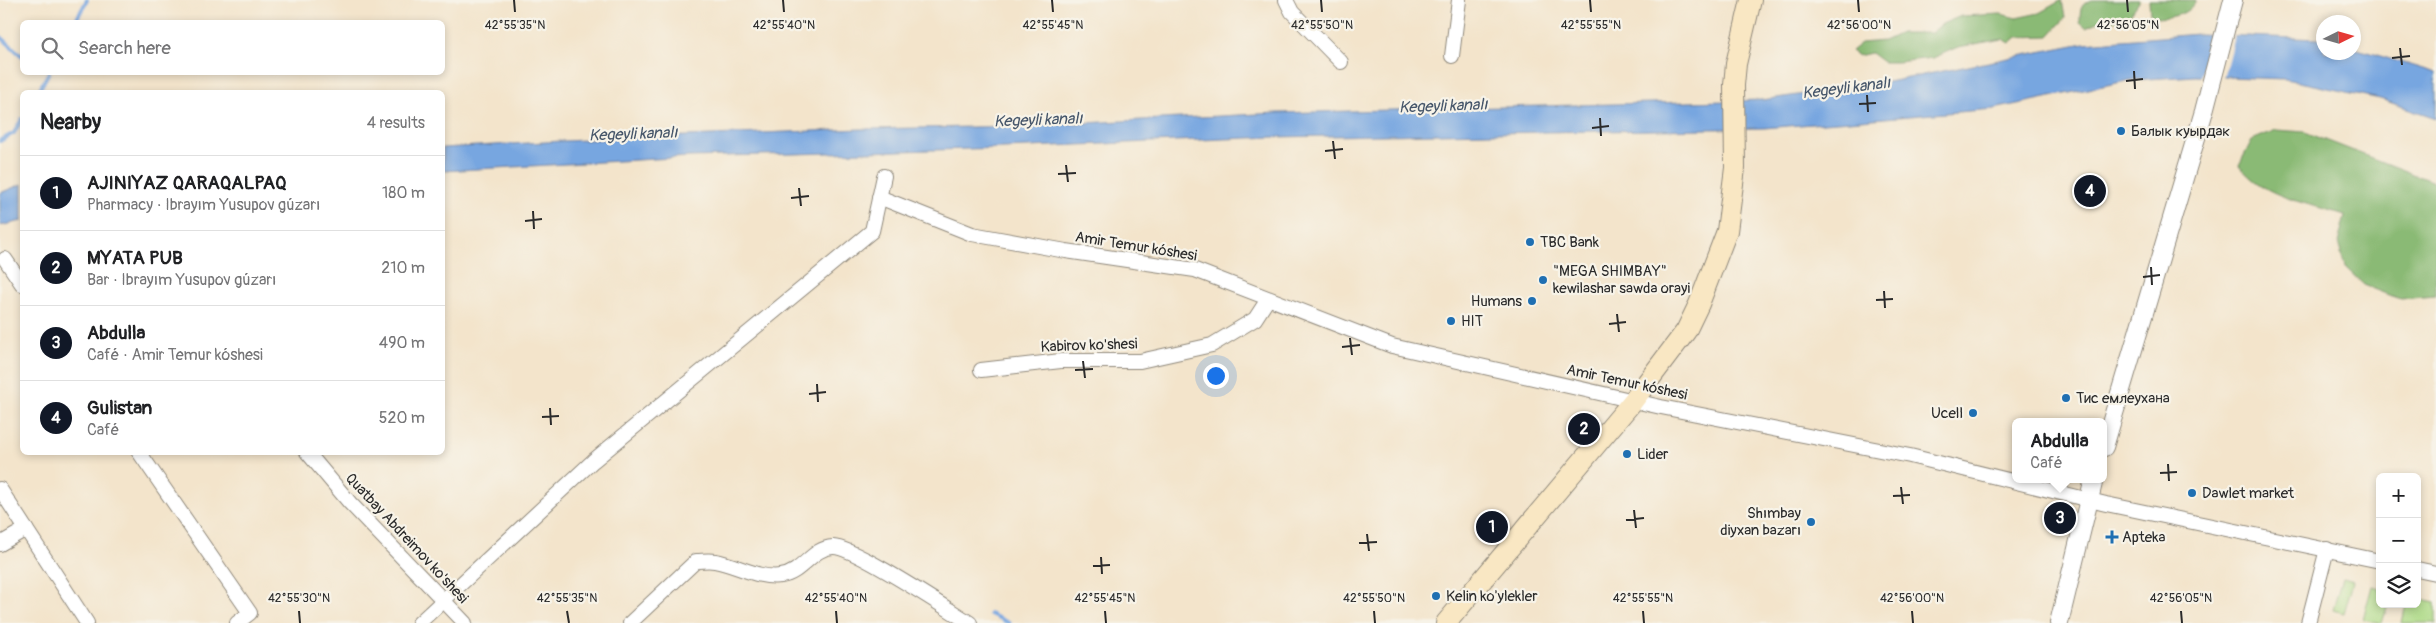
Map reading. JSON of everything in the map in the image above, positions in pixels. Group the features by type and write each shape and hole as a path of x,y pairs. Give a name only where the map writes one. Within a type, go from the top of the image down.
{"main road":[{"path":"1446,623 1633,401 1686,331 1717,262 1727,231 1736,144 1734,85 1736,64 1751,0"}],"street":[{"path":"1286,0 1292,12 1341,62"},
{"path":"1452,56 1459,0"},
{"path":"2107,437 2204,111 2233,0"},
{"path":"419,623 594,460 872,231 884,176"},
{"name":"Amir Temur kóshesi","path":"879,197 972,234 1066,251 1195,270 1392,346 1633,401 1910,456 2012,481"},
{"path":"5,259 20,281"},
{"name":"Kabirov ko'shesi","path":"981,370 1061,362 1140,361 1212,345 1255,320 1268,298"},
{"path":"141,455 250,612 236,623"},
{"name":"Quatbay Abdreimov ko'shesi","path":"310,455 350,503 465,623"},
{"name":"Amir Temur kóshesi","path":"2020,483 2089,500 2376,560"},
{"path":"2059,623 2093,483"},
{"path":"0,490 87,623"},
{"path":"0,544 26,528"},
{"path":"630,623 696,560 715,561 753,574 782,576 798,570 820,550 835,547 857,554 970,623"},
{"path":"2308,623 2327,549"},
{"path":"2421,570 2436,574"}],"green space":[{"path":"2062,0 2065,18 2049,36 2017,37 2010,43 2003,39 1958,47 1933,58 1897,62 1883,62 1871,53 1858,56 1851,51 1861,43 1884,41 1901,33 1931,33 1942,24 1961,16 2001,14 2016,18 2039,13"},
{"path":"2093,0 2139,0 2139,2 2127,19 2097,22 2086,27 2080,22 2081,11 2085,3"},
{"path":"2149,0 2196,0 2189,9 2179,15 2155,18 2150,14"},
{"path":"2276,130 2305,132 2436,183 2436,296 2400,299 2364,285 2345,267 2338,243 2345,215 2287,198 2260,185 2249,176 2239,165 2252,140"},
{"path":"2342,578 2353,581 2344,613 2333,610"},
{"path":"2372,586 2376,587 2376,608 2387,608 2382,623 2363,619"},
{"path":"2421,600 2436,603 2436,623 2402,623 2405,608 2421,608"}],"water":[{"path":"2198,34 2316,39 2316,60 2361,60 2361,50 2436,73 2436,118 2380,99 2285,79 2195,76 2131,80 1994,109 1764,128 1274,137 1004,148 690,157 445,171 445,148 562,141 861,129 1026,126 1277,113 1762,100 1883,83 2084,43"},
{"path":"20,185 20,221 0,226 0,193"}],"pier":[{"path":"2212,32 2235,33 2223,79 2200,79"}],"waterway":[{"path":"76,20 87,0"},
{"path":"0,36 20,54"},
{"path":"39,90 47,75"},
{"path":"0,141 14,133 20,122"},
{"path":"990,614 1009,623"}],"place":[{"name":"Балык куырдак","path":"2121,131"},
{"name":"Gulistan","path":"2090,191"},
{"name":"TBC Bank","path":"1530,242"},
{"name":"\"MEGA SHIMBAY\" kewilashar sawda orayi","path":"1543,280"},
{"name":"Humans","path":"1532,301"},
{"name":"HIT","path":"1451,321"},
{"name":"Тис емлеухана","path":"2066,398"},
{"name":"Ucell","path":"1973,413"},
{"name":"MYATA PUB","path":"1584,429"},
{"name":"Lider","path":"1627,454"},
{"name":"Dawlet market","path":"2192,493"},
{"name":"Abdulla","path":"2060,518"},
{"name":"Shımbay diyxan bazarı","path":"1811,522"},
{"name":"AJINIYAZ QARAQALPAQ","path":"1492,527"},
{"name":"Apteka","path":"2112,537"},
{"name":"Kelin ko'ylekler","path":"1436,596"}],"water label":[{"name":"Kegeyli kanalı","path":"1846,87"},
{"name":"Kegeyli kanalı","path":"1443,105"},
{"name":"Kegeyli kanalı","path":"1038,119"},
{"name":"Kegeyli kanalı","path":"633,133"}]}
